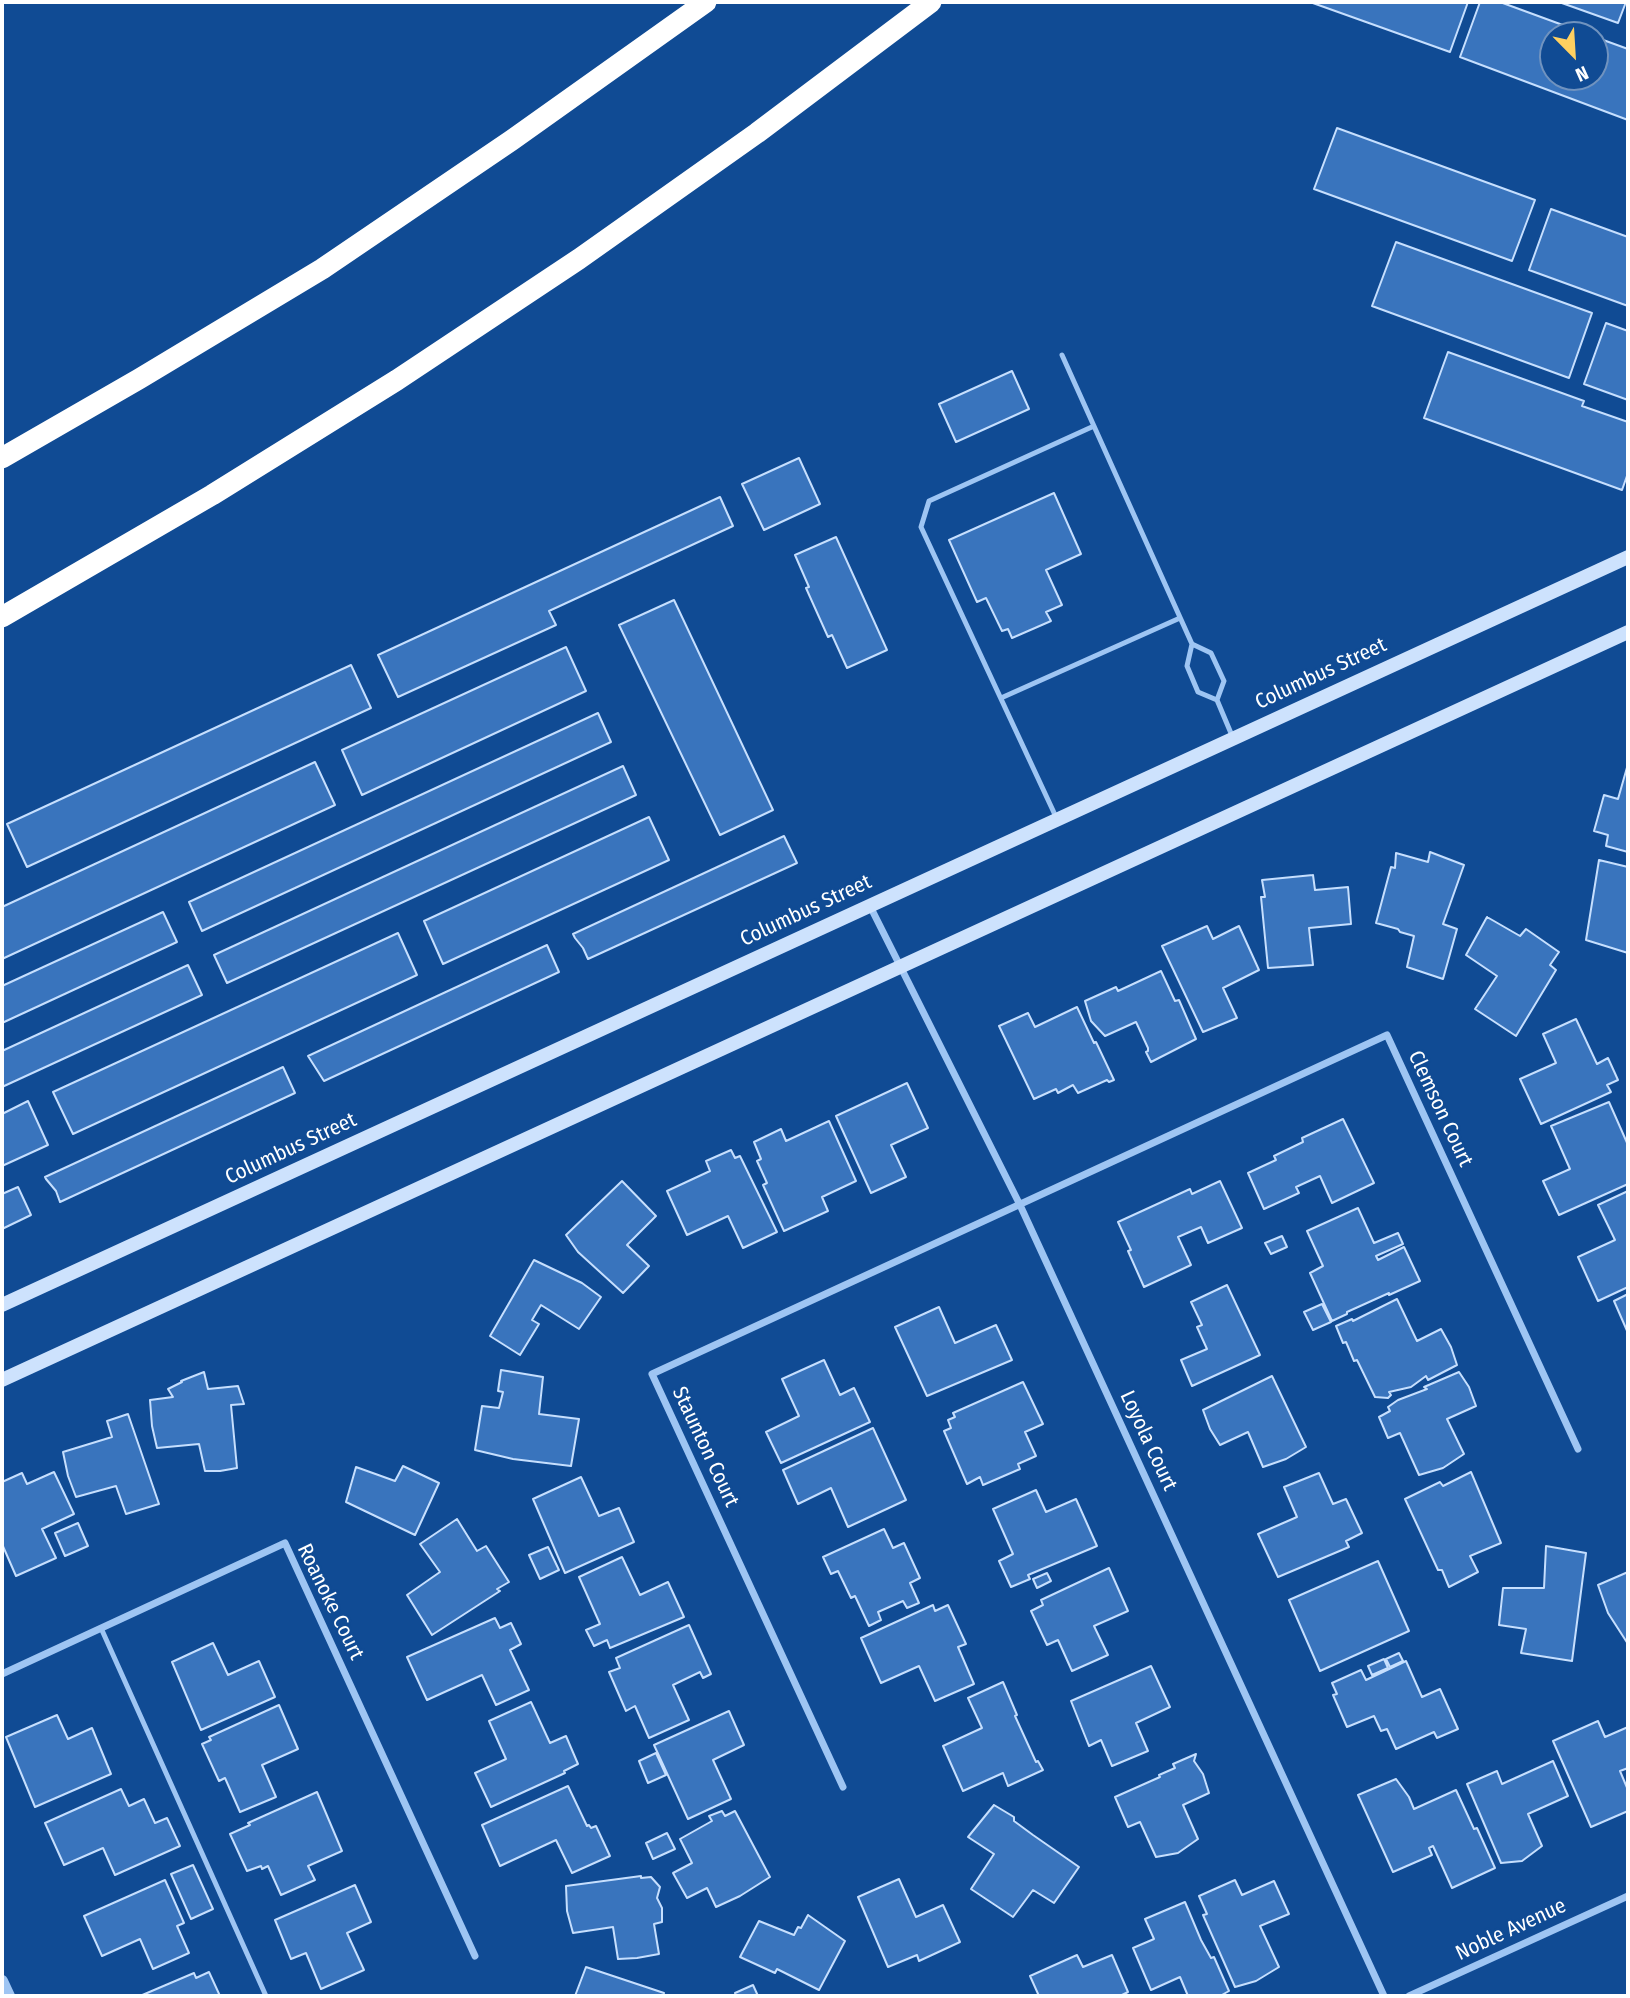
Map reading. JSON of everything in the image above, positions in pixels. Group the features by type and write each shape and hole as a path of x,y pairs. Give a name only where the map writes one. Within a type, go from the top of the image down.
{"highway":[{"path":"2,458 322,269 512,140 705,2"},
{"path":"2,617 212,495 397,380 579,259 735,149 931,2"}],"main road":[{"name":"Columbus Street","path":"2,1305 1628,556"},
{"path":"2,1380 1628,632"}],"street":[{"name":"Loyola Court","path":"870,905 1020,1205 1384,1996"},
{"name":"Clemson Court","path":"1020,1205 1387,1035 1577,1449"},
{"name":"Staunton Court","path":"843,1787 652,1374 1020,1205"},
{"name":"Roanoke Court","path":"2,1674 285,1543 475,1956"},
{"name":"Noble Avenue","path":"1409,1996 1628,1896"},
{"path":"2,1981 9,1996"}],"lane":[{"path":"1062,355 1192,644 1187,666 1192,679 1198,692 1217,700"},
{"path":"1057,819 921,527 929,501 1094,426"},
{"path":"1001,698 1180,618"},
{"path":"1192,644 1210,653 1224,681 1217,700 1233,738"},
{"path":"101,1628 266,1996"}],"building":[{"path":"1310,2 1468,2 1450,52"},
{"path":"1480,2 1500,2 1552,21 1539,21 1539,87 1460,57"},
{"path":"1559,2 1626,2 1618,23"},
{"path":"1609,42 1628,49 1628,120 1551,91 1609,91"},
{"path":"1337,128 1535,200 1512,261 1314,189"},
{"path":"1551,209 1628,237 1628,306 1529,270"},
{"path":"1396,242 1592,313 1569,378 1372,306"},
{"path":"1606,323 1628,331 1628,400 1584,384"},
{"path":"1448,352 1584,401 1582,406 1628,422 1628,473 1622,490 1424,418"},
{"path":"1012,371 1029,409 956,442 939,404"},
{"path":"799,458 820,504 764,530 742,484"},
{"path":"1054,493 1081,554 1046,570 1062,605 1046,612 1051,621 1012,638 1008,629 1002,631 986,598 977,602 949,540"},
{"path":"720,497 733,526 549,611 556,625 398,697 378,655"},
{"path":"836,537 887,650 847,668 832,635 828,637 806,588 809,587 795,555"},
{"path":"674,600 773,810 720,835 619,625"},
{"path":"566,647 586,691 362,795 342,750"},
{"path":"351,665 371,708 27,867 7,824"},
{"path":"598,713 611,742 202,931 189,902"},
{"path":"315,762 335,805 2,959 2,907"},
{"path":"1628,764 1628,852 1606,846 1608,835 1594,831 1604,795 1618,799"},
{"path":"623,766 636,795 227,983 214,955"},
{"path":"649,817 669,860 443,964 424,921"},
{"path":"784,836 797,863 588,959 573,934"},
{"path":"1430,852 1464,865 1443,924 1457,929 1443,979 1407,967 1414,936 1376,923 1391,867 1395,868 1396,853 1428,862"},
{"path":"1599,860 1628,867 1628,953 1586,940"},
{"path":"1313,875 1315,890 1348,887 1351,924 1309,928 1313,965 1268,968 1261,897 1265,897 1262,880"},
{"path":"163,912 177,942 2,1023 2,986"},
{"path":"1487,917 1520,936 1526,929 1559,952 1550,965 1556,970 1516,1036 1475,1009 1497,976 1466,955"},
{"path":"1207,926 1213,939 1239,926 1259,970 1223,988 1237,1018 1203,1032 1162,946"},
{"path":"398,933 417,975 73,1134 53,1092"},
{"path":"547,945 559,972 324,1081 308,1056"},
{"path":"188,965 202,995 2,1087 2,1051"},
{"path":"1161,971 1175,1001 1179,1000 1196,1039 1151,1062 1146,1052 1148,1048 1136,1022 1105,1036 1091,1021 1085,1001 1116,987 1118,991"},
{"path":"1077,1007 1114,1080 1107,1080 1078,1093 1073,1085 1058,1093 1056,1089 1034,1099 999,1026 1028,1013 1035,1027"},
{"path":"1576,1019 1597,1064 1608,1058 1618,1080 1607,1085 1611,1092 1541,1124 1520,1079 1556,1063 1543,1034"},
{"path":"283,1067 295,1093 60,1202 56,1191 45,1177"},
{"path":"907,1083 928,1128 891,1145 906,1177 871,1193 836,1116"},
{"path":"28,1101 48,1145 2,1166 2,1114"},
{"path":"1609,1102 1628,1145 1628,1184 1559,1215 1543,1181 1570,1169 1551,1126"},
{"path":"1343,1119 1374,1183 1332,1203 1320,1176 1296,1187 1299,1193 1264,1209 1248,1173 1276,1160 1274,1156 1303,1142 1302,1138"},
{"path":"829,1121 856,1181 822,1197 828,1211 784,1231 763,1185 767,1183 757,1161 761,1159 754,1142 781,1129 786,1141"},
{"path":"731,1150 735,1158 740,1156 777,1232 743,1248 728,1216 687,1235 667,1191 710,1171 706,1161"},
{"path":"622,1181 656,1216 627,1245 649,1266 623,1293 578,1252 566,1235"},
{"path":"1220,1181 1242,1228 1208,1243 1201,1227 1178,1237 1191,1265 1144,1287 1118,1222 1190,1189 1192,1194"},
{"path":"18,1187 31,1215 2,1229 2,1194"},
{"path":"1628,1191 1628,1287 1598,1301 1578,1257 1615,1240 1598,1205"},
{"path":"1358,1208 1374,1243 1398,1233 1403,1244 1376,1256 1378,1260 1404,1247 1420,1281 1332,1321 1310,1273 1323,1266 1307,1231"},
{"path":"1282,1236 1287,1247 1271,1254 1265,1243"},
{"path":"534,1260 582,1283 601,1297 579,1329 541,1305 532,1320 539,1324 520,1355 490,1336"},
{"path":"1227,1285 1260,1355 1192,1386 1181,1360 1207,1349 1197,1327 1202,1325 1191,1302"},
{"path":"1628,1294 1628,1333 1614,1301"},
{"path":"1397,1299 1417,1341 1441,1329 1457,1365 1428,1380 1426,1376 1411,1387 1389,1392 1391,1395 1388,1398 1375,1397 1336,1326 1352,1319 1353,1321"},
{"path":"1322,1304 1331,1322 1313,1330 1304,1312"},
{"path":"939,1307 955,1343 996,1325 1012,1360 927,1396 895,1327"},
{"path":"824,1360 840,1395 854,1388 870,1422 781,1463 766,1432 799,1416 782,1379"},
{"path":"501,1370 543,1377 539,1414 579,1419 571,1466 513,1459 475,1450 482,1406 499,1408 503,1392 498,1391"},
{"path":"204,1372 208,1389 238,1386 244,1404 231,1405 237,1468 205,1471 199,1444 157,1448 150,1400 173,1397 168,1389"},
{"path":"1459,1372 1469,1387 1476,1406 1447,1419 1464,1454 1443,1468 1419,1475 1400,1433 1388,1438 1379,1417 1390,1411 1388,1407 1398,1400 1427,1389 1424,1387"},
{"path":"1272,1376 1306,1447 1286,1459 1263,1467 1248,1432 1220,1445 1203,1410"},
{"path":"1023,1382 1043,1424 1025,1432 1036,1456 1018,1464 1020,1469 983,1485 980,1477 967,1484 944,1431 951,1428 948,1420 955,1417 953,1413"},
{"path":"128,1414 159,1504 126,1514 116,1486 76,1497 63,1452 112,1437 107,1421"},
{"path":"873,1428 906,1500 848,1527 831,1488 798,1504 783,1470"},
{"path":"403,1466 439,1483 415,1535 346,1502 356,1467 395,1481"},
{"path":"54,1472 74,1514 42,1529 56,1558 16,1576 2,1544 2,1482 22,1473 27,1484"},
{"path":"1471,1472 1501,1543 1470,1556 1478,1572 1449,1587 1442,1570 1438,1570 1405,1499 1440,1482 1443,1486"},
{"path":"1319,1473 1333,1504 1346,1499 1362,1533 1346,1541 1349,1547 1278,1577 1258,1534 1297,1517 1284,1487"},
{"path":"581,1477 599,1516 619,1508 634,1542 565,1573 533,1499"},
{"path":"1036,1490 1046,1512 1076,1499 1097,1546 1028,1575 1030,1579 1011,1587 999,1561 1013,1554 993,1509"},
{"path":"457,1519 477,1551 486,1546 509,1582 497,1589 500,1591 432,1635 407,1595 440,1572 420,1544"},
{"path":"78,1523 88,1546 65,1556 55,1533"},
{"path":"884,1529 893,1548 904,1543 920,1578 910,1583 919,1603 907,1608 903,1601 878,1612 881,1620 869,1626 855,1596 851,1598 838,1571 831,1574 823,1557"},
{"path":"1546,1546 1586,1553 1572,1661 1521,1653 1526,1629 1499,1625 1503,1588 1544,1588"},
{"path":"548,1547 559,1570 540,1579 529,1555"},
{"path":"622,1557 640,1595 668,1582 684,1617 610,1648 607,1640 594,1646 586,1630 600,1624 579,1577"},
{"path":"1378,1561 1409,1631 1320,1671 1289,1600"},
{"path":"1109,1568 1128,1611 1094,1626 1108,1655 1072,1671 1058,1640 1047,1645 1031,1611 1043,1605 1041,1600"},
{"path":"1628,1572 1628,1644 1608,1613 1598,1585"},
{"path":"1047,1573 1051,1581 1037,1588 1033,1579"},
{"path":"933,1605 935,1611 948,1605 966,1644 958,1647 974,1684 935,1701 919,1666 881,1683 861,1638"},
{"path":"495,1618 500,1628 511,1623 521,1644 510,1650 529,1690 496,1705 482,1675 427,1700 407,1657"},
{"path":"689,1625 711,1674 703,1678 700,1672 673,1685 689,1720 649,1738 635,1706 626,1711 609,1672 620,1668 616,1658"},
{"path":"213,1643 228,1675 259,1661 275,1697 201,1730 172,1662"},
{"path":"1399,1653 1403,1661 1390,1667 1386,1659"},
{"path":"1384,1659 1388,1668 1372,1675 1368,1666"},
{"path":"1406,1661 1422,1697 1440,1689 1458,1729 1437,1738 1434,1732 1396,1749 1387,1729 1381,1731 1374,1716 1347,1727 1333,1695 1337,1694 1332,1683 1361,1670 1366,1680"},
{"path":"1151,1666 1170,1707 1136,1723 1148,1751 1112,1766 1101,1740 1089,1746 1071,1701"},
{"path":"1003,1682 1017,1715 1015,1716 1036,1762 1038,1761 1043,1770 1008,1786 1003,1773 963,1791 943,1746 982,1728 968,1698"},
{"path":"531,1702 550,1743 566,1736 578,1764 564,1771 565,1773 491,1807 475,1773 506,1759 489,1721"},
{"path":"279,1705 298,1749 262,1765 276,1797 240,1812 225,1778 219,1781 202,1744 211,1740 209,1737"},
{"path":"729,1711 744,1745 713,1760 731,1799 688,1819 654,1745"},
{"path":"57,1715 68,1739 92,1728 111,1774 35,1807 6,1737"},
{"path":"1598,1721 1605,1737 1628,1727 1628,1768 1620,1771 1628,1790 1628,1811 1591,1827 1553,1741"},
{"path":"656,1753 666,1775 648,1783 639,1761"},
{"path":"1196,1754 1194,1761 1203,1774 1209,1793 1183,1805 1198,1839 1178,1853 1156,1857 1140,1822 1128,1827 1115,1797 1160,1777 1159,1775 1175,1768 1173,1764"},
{"path":"1553,1761 1568,1796 1528,1814 1542,1846 1522,1861 1501,1863 1467,1784 1497,1771 1502,1784"},
{"path":"1396,1779 1414,1809 1456,1790 1495,1868 1452,1888 1433,1846 1429,1848 1432,1855 1393,1872 1358,1795"},
{"path":"568,1786 587,1826 596,1826 610,1856 572,1873 556,1840 500,1866 482,1825"},
{"path":"121,1789 129,1806 144,1799 155,1823 167,1818 180,1846 115,1875 103,1848 64,1865 45,1823"},
{"path":"317,1792 342,1851 308,1866 315,1880 281,1895 268,1866 247,1871 230,1834"},
{"path":"994,1805 1079,1867 1054,1903 1033,1890 1013,1917 971,1889 994,1854 968,1837"},
{"path":"722,1811 725,1816 735,1811 770,1877 716,1907 707,1888 687,1898 673,1873 692,1863 680,1839 712,1821 709,1816"},
{"path":"667,1833 675,1849 653,1859 646,1843"},
{"path":"193,1865 213,1909 191,1919 171,1874"},
{"path":"651,1877 660,1887 657,1898 662,1908 662,1922 654,1924 659,1954 618,1959 613,1927 573,1933 567,1911 566,1886"},
{"path":"899,1879 916,1917 943,1905 960,1942 919,1961 917,1955 888,1967 858,1897"},
{"path":"165,1880 184,1923 177,1926 189,1953 153,1969 140,1939 102,1956 84,1916"},
{"path":"1235,1880 1242,1895 1274,1881 1289,1914 1260,1926 1279,1967 1256,1981 1235,1987 1203,1915 1207,1914 1199,1896"},
{"path":"355,1885 371,1922 347,1933 364,1970 321,1989 306,1953 291,1959 275,1920"},
{"path":"1185,1902 1201,1940 1211,1958 1214,1957 1229,1991 1220,1996 1188,1996 1180,1977 1151,1990 1133,1948 1154,1939 1145,1919"},
{"path":"808,1915 845,1941 819,1990 777,1969 775,1973 740,1957 759,1921 794,1935"},
{"path":"1077,1955 1083,1967 1112,1955 1128,1992 1120,1996 1039,1996 1030,1976"},
{"path":"586,1967 664,1993 663,1996 575,1996"},
{"path":"209,1972 220,1996 140,1996 194,1973 196,1978"},
{"path":"753,1985 758,1996 736,1996 735,1993"}]}
